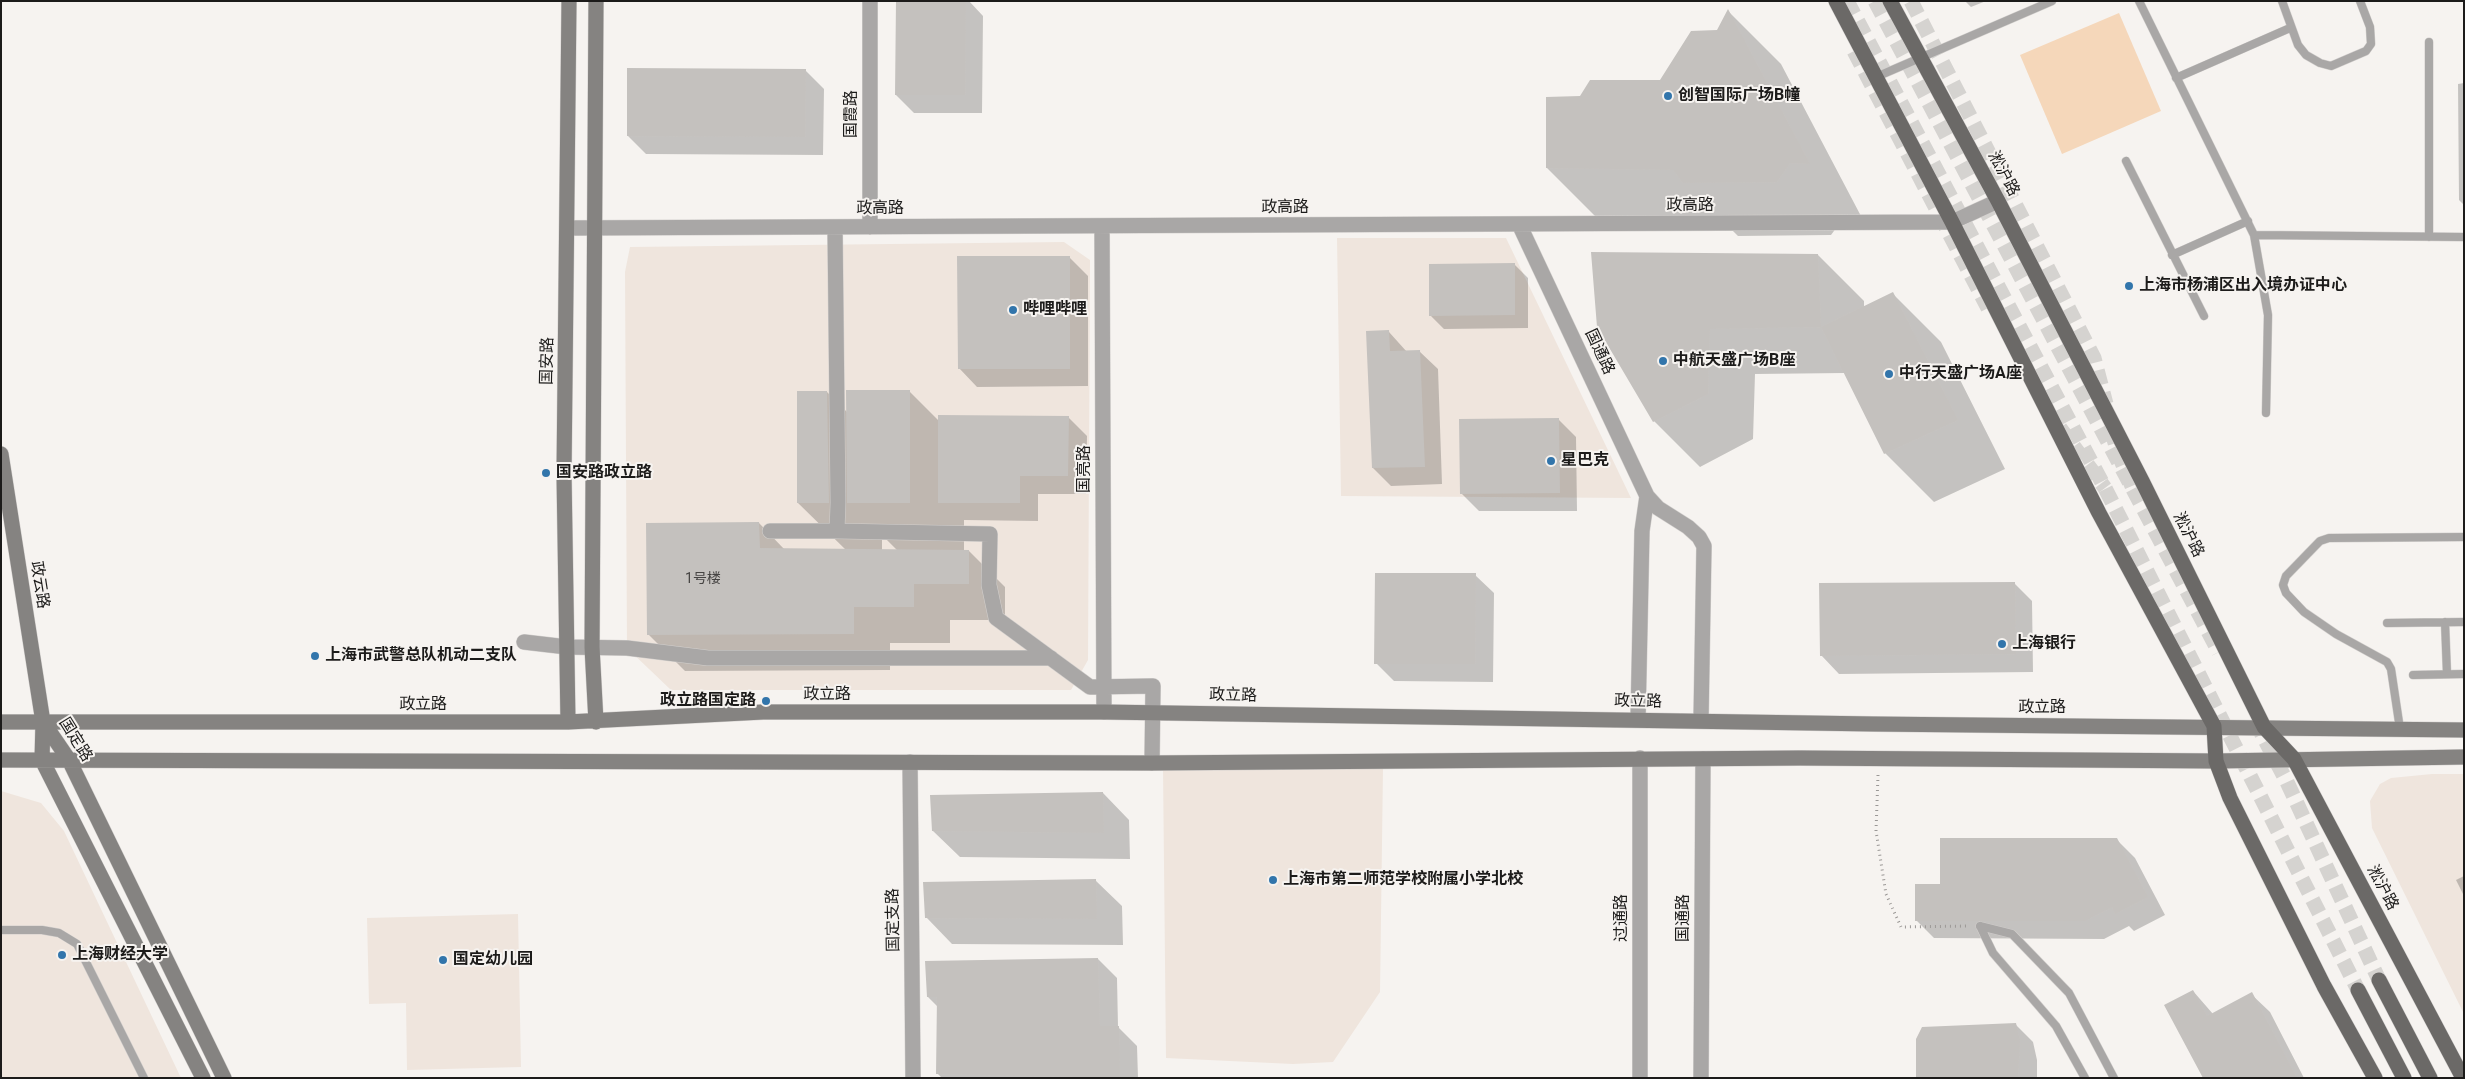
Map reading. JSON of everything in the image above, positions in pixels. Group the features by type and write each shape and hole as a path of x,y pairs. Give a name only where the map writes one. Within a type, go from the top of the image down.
{"main road":[{"name":"国安路","path":"568,722 564,474 569,1"},
{"path":"596,1 592,647 596,722"},
{"path":"1836,1 1952,222 2100,513 2214,726 2216,761 2230,798 2315,969 2375,1078"},
{"name":"淞沪路","path":"1890,1 1998,201 2142,481 2264,727 2294,759 2463,1078"},
{"name":"政云路","path":"1,454 43,722"},
{"name":"政立路","path":"1,722 596,722 763,712 1104,712 1882,724 2464,730"},
{"name":"国定路","path":"43,722 42,760 203,1078"},
{"name":"国定路","path":"43,722 69,760 224,1078"},
{"path":"1,760 513,763 1152,763 1640,758 2216,761 2464,757"},
{"path":"2379,980 2430,1078"},
{"path":"2358,990 2404,1078"}],"street":[{"name":"国霞路","path":"870,1 870,227"},
{"name":"政高路","path":"568,228 1952,222 1998,201"},
{"name":"国通路","path":"1519,224 1648,496 1658,508 1688,527 1704,546 1701,720"},
{"name":"国亮路","path":"1102,226 1104,712"},
{"path":"835,227 838,503 836,531"},
{"path":"1638,719 1642,531 1648,496"},
{"path":"770,531 990,534 989,585 996,618 1090,687 1153,686 1152,763"},
{"path":"524,642 567,647 627,648 708,658 1051,658"},
{"name":"过通路","path":"1640,758 1640,1078"},
{"name":"国通路","path":"1701,1078 1703,759"},
{"name":"国定支路","path":"910,762 913,1078"}],"lane":[{"path":"1876,77 2052,1"},
{"path":"2282,1 2290,28 2298,45 2306,55 2331,66 2366,51 2371,44 2370,27 2360,1"},
{"path":"2141,2 2176,78 2254,235 2268,315 2266,413"},
{"path":"2176,78 2290,28"},
{"path":"2429,42 2429,237"},
{"path":"2126,161 2172,256 2204,316"},
{"path":"2172,256 2248,221"},
{"path":"2254,235 2464,237"},
{"path":"2400,729 2392,669 2387,662 2336,634 2304,612 2286,593 2282,585 2286,576 2320,541 2329,538 2464,537"},
{"path":"2446,622 2447,674"},
{"path":"2387,623 2464,622"},
{"path":"2413,675 2464,674"},
{"path":"1980,926 1993,953 2056,1026 2085,1078"},
{"path":"1980,926 2012,934 2068,993 2114,1078"},
{"path":"1,930 42,930 59,934 78,944 144,1078"}],"path":[{"path":"1879,758 1876,831 1886,894 1901,927 1980,926"}],"shaded area":[{"path":"2119,13 2161,111 2062,154 2020,55"},
{"path":"1337,238 1506,238 1631,498 1341,496"},
{"path":"1064,242 1090,260 1088,660 1071,690 671,690 627,648 625,272 630,247"},
{"name":"上海市第二师范学校附属小学北校","path":"1163,768 1383,768 1380,992 1333,1062 1293,1064 1166,1058"},
{"path":"2432,774 2464,774 2464,1014 2372,828 2370,801 2380,784 2391,778"},
{"name":"上海财经大学","path":"1,791 41,803 64,831 181,1078 1,1078"},
{"name":"国定幼儿园","path":"518,914 521,1067 407,1070 406,1003 369,1004 367,918"}],"building":[{"path":"896,1 966,1 965,95 895,95"},
{"name":"创智国际广场B幢","path":"1728,9 1810,164 1790,163 1777,182 1683,183 1673,170 1546,168 1546,97 1580,96 1590,80 1660,80 1691,31 1717,30"},
{"path":"627,68 806,69 805,137 627,136"},
{"name":"中航天盛广场B座","path":"1591,252 1818,254 1821,327 1710,329 1708,394 1653,422 1597,327"},
{"path":"957,256 1070,256 1070,369 958,369"},
{"path":"1515,263 1515,315 1429,316 1429,264"},
{"name":"中行天盛广场A座","path":"1893,292 1958,420 1884,454 1821,327"},
{"path":"1389,330 1390,351 1420,350 1425,467 1372,468 1366,331"},
{"path":"846,390 910,390 910,503 847,503"},
{"path":"797,391 827,391 829,503 797,503"},
{"path":"938,415 1069,416 1068,476 1020,476 1020,503 938,503"},
{"path":"1559,418 1560,493 1460,494 1459,419"},
{"path":"759,522 760,548 969,550 969,584 914,584 914,607 854,607 854,634 647,635 646,523"},
{"path":"1375,573 1476,573 1475,664 1374,664"},
{"path":"2015,582 2016,654 1820,656 1819,583"},
{"path":"1103,792 1104,833 932,831 930,795"},
{"path":"1940,838 2117,838 2148,897 2115,914 2112,907 2085,921 1915,921 1915,884 1940,884"},
{"path":"1096,879 1097,919 925,918 923,882"},
{"path":"1098,958 1100,1026 1119,1026 1120,1078 936,1074 937,997 927,997 925,961"},
{"path":"2193,990 2207,1016 2252,992 2297,1078 2203,1078 2164,1005"},
{"path":"2016,1023 2020,1041 2018,1078 1916,1078 1916,1039 1922,1027"}],"tunnel":[{"path":"1847,1 2105,488 2358,990"},
{"path":"1875,1 2219,652"},
{"path":"1911,1 2094,358 2106,404"},
{"path":"1854,51 1988,308"},
{"path":"2060,428 2105,488"},
{"path":"2111,429 2118,453 2132,486"},
{"path":"2255,721 2287,782 2379,980"}],"place":[{"name":"创智国际广场B幢","path":"1668,96"},
{"name":"上海市杨浦区出入境办证中心","path":"2129,286"},
{"name":"哔哩哔哩","path":"1013,310"},
{"name":"中航天盛广场B座","path":"1663,361"},
{"name":"中行天盛广场A座","path":"1889,374"},
{"name":"星巴克","path":"1551,461"},
{"name":"国安路政立路","path":"546,473"},
{"name":"上海银行","path":"2002,644"},
{"name":"上海市武警总队机动二支队","path":"315,656"},
{"name":"政立路国定路","path":"766,701"},
{"name":"上海市第二师范学校附属小学北校","path":"1273,880"},
{"name":"上海财经大学","path":"62,955"},
{"name":"国定幼儿园","path":"443,960"}]}
